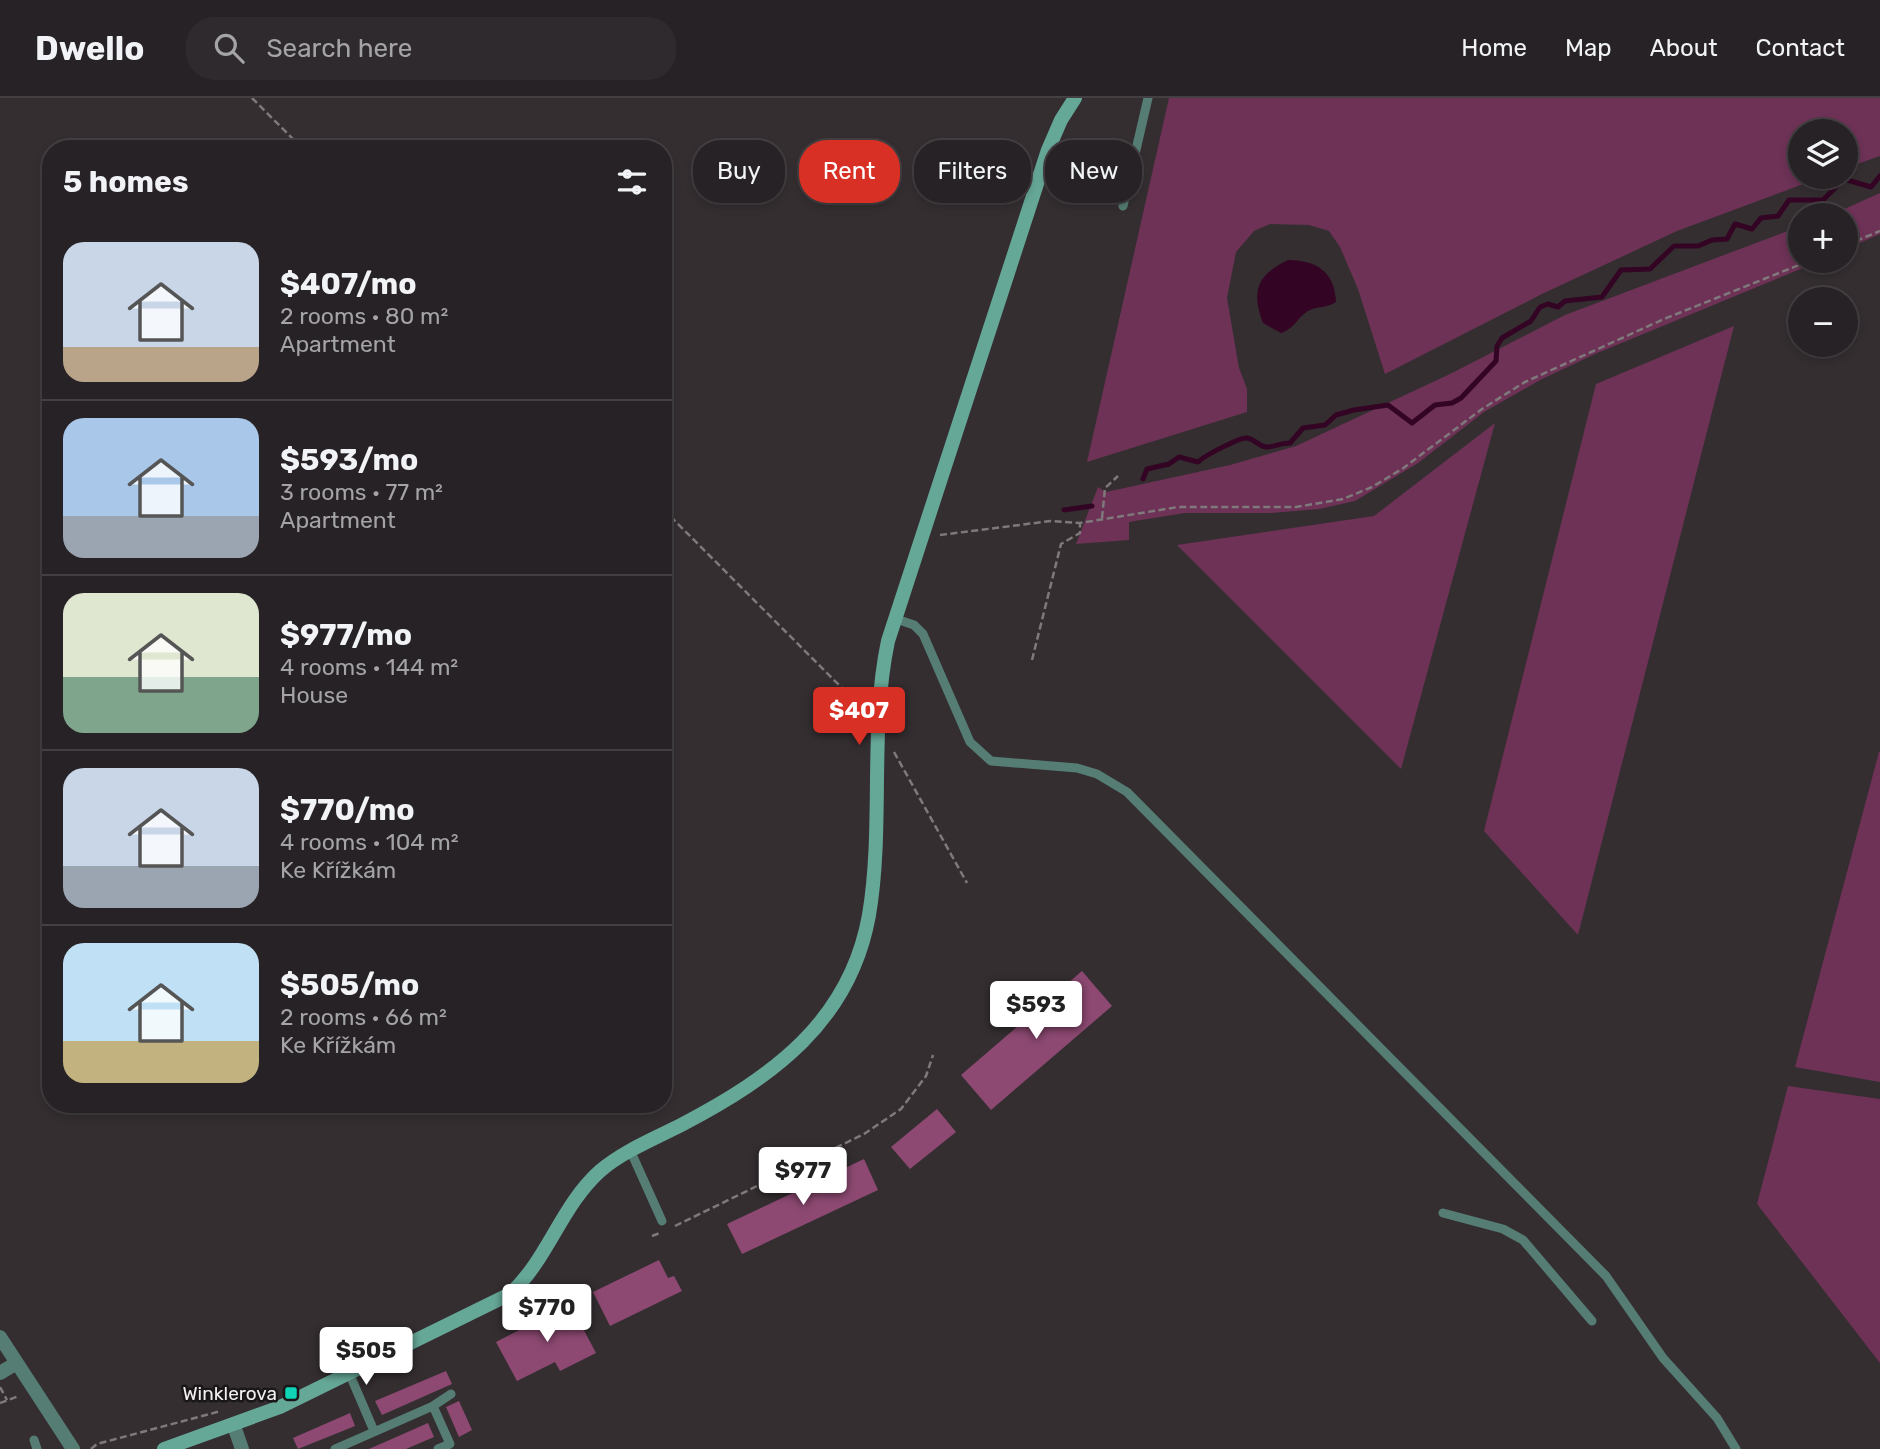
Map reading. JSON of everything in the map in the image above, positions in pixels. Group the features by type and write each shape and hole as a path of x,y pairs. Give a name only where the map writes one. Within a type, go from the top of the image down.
{"street":[{"path":"164,1449 234,1426 350,1376 510,1294 536,1268 579,1195 601,1171 759,1081 805,1042 839,995 855,962 869,915 882,669 1048,150 1061,120 1075,98"},
{"path":"0,1337 15,1364 74,1449"},
{"path":"0,1373 15,1364"},
{"path":"234,1426 242,1449"}],"lane":[{"path":"1123,206 1148,98"},
{"path":"896,619 914,625 923,634 970,742 991,761 1077,768 1097,774 1127,792 1606,1276 1663,1358 1717,1418 1736,1449"},
{"path":"631,1152 664,1225"},
{"path":"1443,1213 1503,1228 1523,1240 1592,1321"},
{"path":"350,1376 374,1432"},
{"path":"335,1449 433,1406 451,1394"},
{"path":"433,1406 450,1444 438,1449"}],"path":[{"path":"252,98 294,140"},
{"path":"1858,240 1880,231"},
{"path":"923,537 1051,522 1080,523 1178,508 1296,507 1343,499 1372,487 1402,469 1482,409 1525,383 1651,325 1788,270"},
{"path":"1102,518 1105,488 1118,475"},
{"path":"672,518 878,723"},
{"path":"1032,660 1061,544 1080,533 1080,523"},
{"path":"891,746 967,883"},
{"path":"664,1225 864,1133 901,1109 926,1076 933,1055"},
{"path":"0,1387 7,1400"},
{"path":"91,1449 97,1444 221,1410"}],"shaded area":[{"path":"1169,98 1880,98 1880,156 1858,164 1858,119 1788,119 1790,189 1677,231 1542,294 1385,374 1358,289 1340,247 1329,231 1309,225 1270,224 1254,231 1236,252 1227,298 1239,368 1247,389 1247,412 1087,462"},
{"path":"1880,193 1880,234 1858,244 1858,203"},
{"path":"1788,231 1788,273 1791,273 1595,354 1540,380 1484,412 1418,463 1355,501 1319,509 1271,513 1185,513 1129,522 1129,540 1076,544 1098,487 1106,492 1230,465 1296,446 1450,374 1565,315"},
{"path":"1288,260 1307,262 1322,269 1332,282 1336,302 1308,311 1281,333 1263,323 1257,293 1263,278"},
{"path":"1734,326 1578,935 1484,831 1596,384"},
{"path":"1495,423 1401,769 1177,545 1374,516"},
{"path":"1880,752 1880,1082 1795,1067"},
{"path":"1788,1086 1880,1099 1880,1363 1757,1204"}],"building":[{"path":"1082,971 1112,1006 991,1110 961,1075"},
{"path":"937,1109 956,1132 910,1169 891,1147"},
{"path":"864,1159 878,1190 742,1254 727,1224"},
{"path":"659,1260 668,1278 674,1276 682,1291 610,1326 593,1292"},
{"path":"570,1304 596,1353 560,1371 555,1362 517,1381 496,1342"},
{"path":"446,1371 452,1384 382,1415 375,1401"},
{"path":"459,1401 472,1430 459,1437 446,1407"},
{"path":"350,1413 355,1426 298,1449 293,1438"},
{"path":"428,1423 434,1437 406,1449 369,1449"}],"waterway":[{"path":"1143,479 1147,469 1169,464 1179,457 1198,462 1243,438 1265,447 1290,443 1303,428 1325,425 1336,415 1354,410 1388,405 1412,423 1435,405 1452,403 1461,398 1496,361 1497,346 1502,338 1531,321 1540,307 1548,304 1558,307 1565,301 1602,297 1621,270 1650,269 1674,246 1698,246 1712,240 1727,239 1735,224 1752,229 1761,218 1778,216 1789,200 1823,200 1844,179 1871,187 1880,176"},
{"path":"1064,510 1092,506"}],"place":[{"name":"Winklerova","path":"291,1393"}]}
